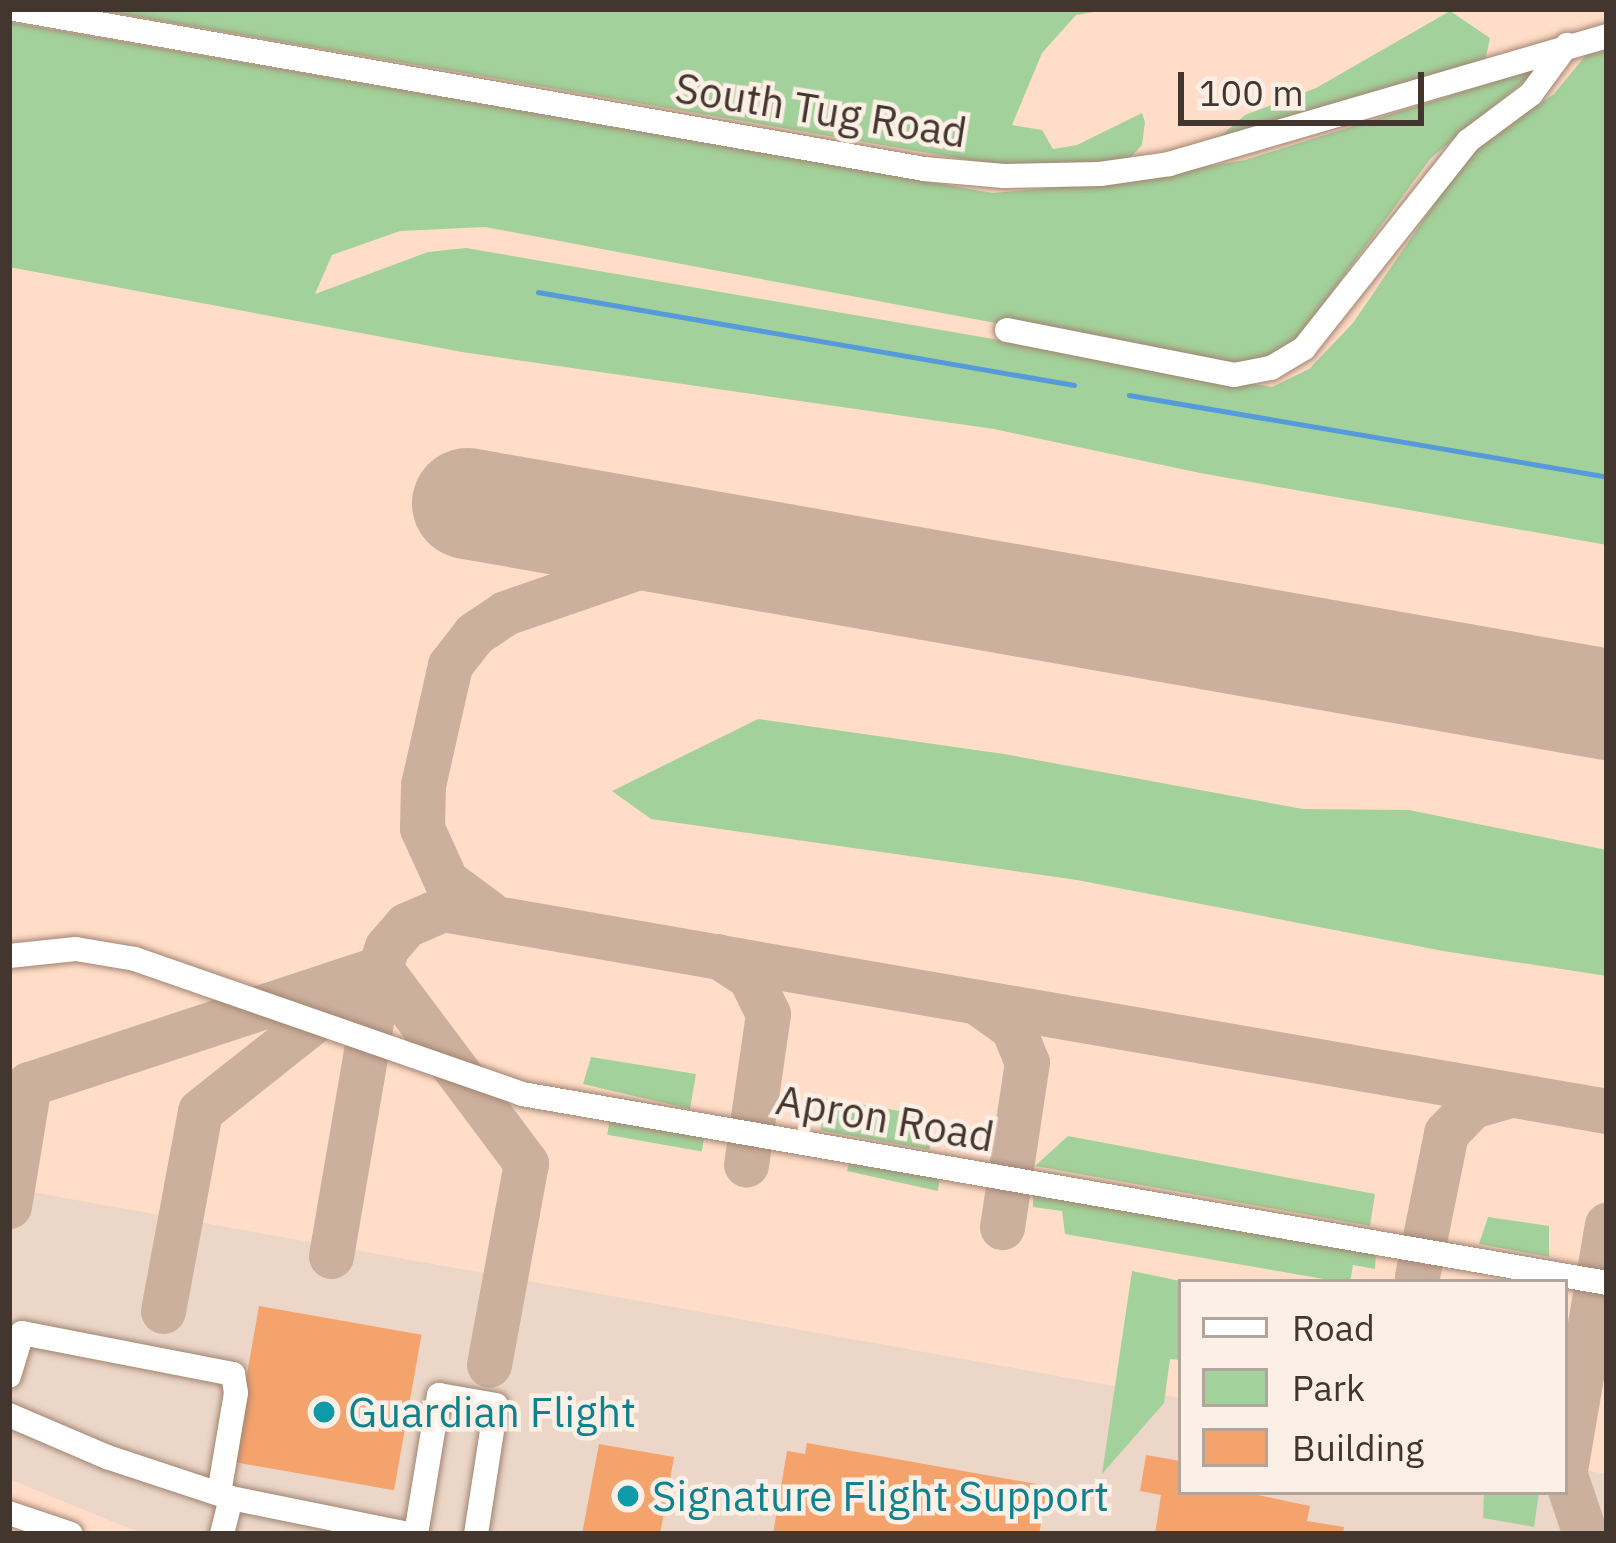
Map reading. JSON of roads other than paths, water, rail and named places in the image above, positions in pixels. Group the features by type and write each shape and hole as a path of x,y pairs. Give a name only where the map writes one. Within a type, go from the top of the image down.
{"street":[{"name":"South Tug Road","path":"14,9 924,169 1004,176 1100,174 1169,164 1607,36"},
{"path":"1007,330 1234,375 1271,368 1304,348 1468,141 1531,94 1567,45"},
{"name":"Apron Road","path":"9,956 88,950 166,969 522,1094 1607,1283"},
{"path":"9,1376 22,1334 233,1374 236,1394 222,1534"},
{"path":"9,1415 107,1457 225,1496 412,1534 439,1395 496,1405 476,1534"},
{"path":"9,1513 71,1534"}],"waterway":[{"path":"538,292 1074,385"},
{"path":"1129,395 1607,477"}],"place":[{"name":"Guardian Flight","path":"324,1412"},
{"name":"Signature Flight Support","path":"628,1496"}]}
